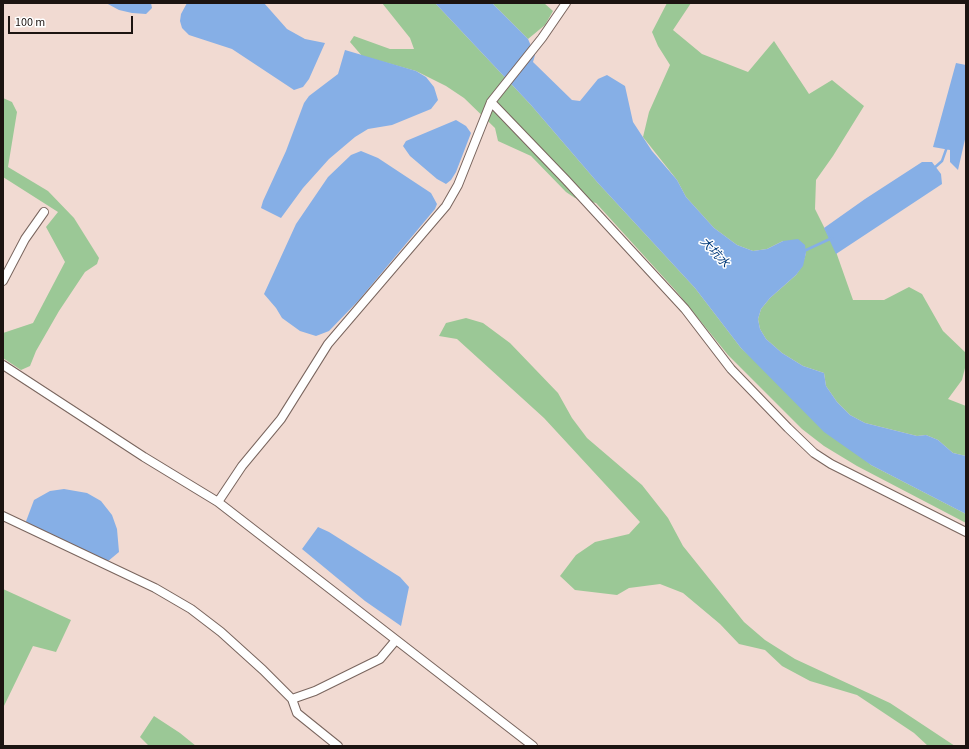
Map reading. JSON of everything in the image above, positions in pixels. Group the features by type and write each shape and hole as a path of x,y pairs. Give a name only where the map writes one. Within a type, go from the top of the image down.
{"street":[{"path":"218,502 242,466 281,418 328,344 446,206 458,185 491,102 497,92 542,38 566,3"},
{"path":"491,102 566,180 685,309 731,369 788,428 814,452 831,464 966,532"},
{"path":"3,281 25,239 44,212"},
{"path":"3,365 144,457 218,502 533,746"},
{"path":"3,516 155,588 191,609 222,632 292,699 297,713 338,746"},
{"path":"292,699 315,691 380,659 396,640"}],"green space":[{"path":"382,3 435,3 531,105 598,183 695,288 741,348 871,465 966,514 966,523 857,466 824,446 802,429 728,355 676,291 596,203 575,198 566,192 531,156 498,141 495,128 464,98 446,86 416,71 362,56 350,42 354,36 390,49 414,49 410,38"},
{"path":"492,3 544,3 553,11 545,25 528,39"},
{"path":"667,3 691,3 673,30 702,54 748,72 774,41 809,94 832,80 864,106 833,156 816,180 815,209 835,249 853,300 884,300 909,287 922,294 943,331 966,353 966,364 962,380 948,399 966,406 966,456 953,453 938,440 926,435 917,436 865,423 850,415 837,402 826,386 824,373 803,366 782,353 766,339 760,329 758,319 761,309 770,298 796,275 802,266 806,253 783,241 767,249 753,251 737,245 714,228 686,197 677,180 643,137 649,112 670,65 658,46 652,32"},
{"path":"3,98 12,102 17,112 8,167 48,191 74,218 99,258 97,264 85,272 59,311 36,351 30,366 21,370 3,358 3,333 33,323 65,262 46,227 58,212 3,177"},
{"path":"466,318 483,323 510,343 558,393 572,418 587,438 642,485 668,518 683,546 744,622 765,640 795,659 890,703 955,746 928,746 914,733 857,695 810,681 782,666 765,650 739,644 720,624 683,593 660,584 629,588 617,595 575,590 560,576 576,555 595,542 629,534 640,522 544,418 457,339 439,336 446,323"},
{"path":"3,589 71,620 56,652 33,646 3,708"},
{"path":"154,716 180,733 196,746 149,746 140,737"}],"water":[{"path":"106,3 151,3 152,8 146,14 132,13 119,10"},
{"path":"187,3 264,3 287,29 305,39 325,43 309,79 303,87 294,90 232,49 189,35 182,28 180,21 181,14"},
{"name":"大坑水","path":"435,3 492,3 528,39 535,55 533,62 572,100 580,101 598,79 607,75 625,86 633,122 652,151 677,180 686,197 714,228 737,245 753,251 767,249 783,241 798,239 805,245 806,253 803,266 796,275 770,298 761,309 758,319 760,329 766,339 782,353 803,366 824,373 826,386 837,402 850,415 865,423 917,436 926,435 938,440 953,453 966,456 966,514 871,465 824,432 741,348 695,288 598,183 531,105"},
{"path":"345,50 416,71 426,77 434,87 438,100 431,109 392,125 368,129 355,137 329,159 303,188 281,218 261,208 263,201 286,151 304,103 309,96 338,74"},
{"path":"956,63 966,65 966,135 958,170 950,162 950,150 933,147"},
{"path":"456,120 466,126 471,133 456,172 451,180 446,184 437,179 410,156 403,146 406,141"},
{"path":"361,151 378,158 431,193 437,204 435,209 359,300 329,331 316,336 300,331 282,318 264,294 296,224 328,177 351,155"},
{"path":"922,162 932,162 941,174 942,184 836,254 824,228"},
{"path":"64,489 87,493 101,501 112,515 117,529 119,552 107,562 25,524 34,500 50,491"},
{"path":"318,527 329,532 400,577 409,587 401,626 365,601 302,549"}],"waterway":[{"path":"933,169 942,161 947,147"},
{"path":"804,251 832,238"}]}
